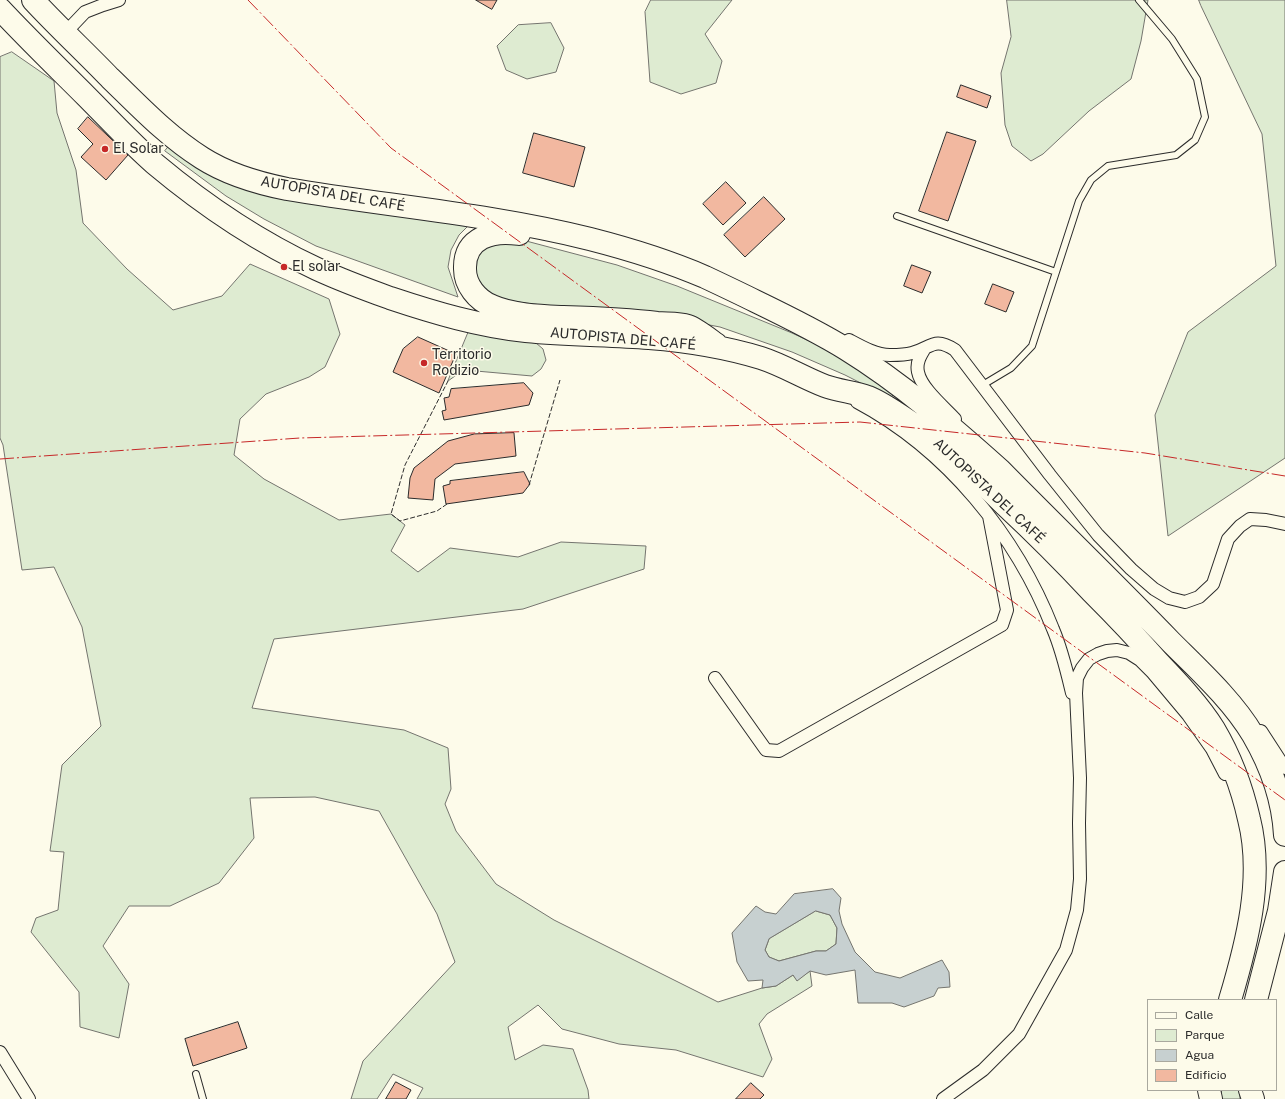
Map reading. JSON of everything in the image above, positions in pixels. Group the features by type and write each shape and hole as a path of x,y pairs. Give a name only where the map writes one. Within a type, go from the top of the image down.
{"highway":[{"name":"AUTOPISTA DEL CAFÉ","path":"33,0 160,126 202,158 243,177 264,184 287,189 499,220 589,239 641,254 705,277 789,317 846,349 922,404 1000,470 1207,679 1240,717 1265,757 1280,800 1285,835"},
{"name":"AUTOPISTA DEL CAFÉ","path":"0,9 122,133 155,164 197,196 246,230 316,268 350,283 412,305 477,324 530,331 579,335 649,338 722,348 766,359 830,388 868,397 916,426 952,454 1016,515 1120,620 1181,686 1203,713 1216,733 1236,775 1249,815 1255,853 1252,903 1248,927 1230,999"},
{"path":"705,277 673,275 587,249 543,238 504,232 482,237 475,242 469,249 465,269 466,278 471,289 479,299 491,306 507,311 542,316 636,320 688,326 722,348"},
{"path":"1256,999 1279,910 1285,872"}],"street":[{"path":"65,33 85,12 118,0"},
{"path":"814,330 838,334 877,353 888,355 912,354 935,343 947,344 955,350 1050,475 1098,535 1131,570 1154,589 1168,598 1185,602 1198,597 1213,584 1228,539 1240,526 1250,519 1266,520 1285,524"},
{"path":"925,348 920,355 917,364 918,373 922,382 963,430 977,449"},
{"path":"830,388 861,404 890,422 943,465 967,489 1009,542 1026,570 1054,630 1064,662 1078,726"},
{"path":"715,678 766,750 778,751 1002,626 1007,610 989,516"},
{"path":"942,1099 983,1070 1019,1034 1066,950 1076,910 1080,879 1080,778 1076,693 1077,678 1089,659 1107,651 1118,650 1129,653 1140,660 1188,715 1212,750 1224,772 1234,801 1245,842 1249,874 1250,900 1248,927"},
{"path":"1207,679 1234,702 1253,721 1265,736 1285,768"},
{"path":"1256,999 1285,925"},
{"path":"0,1052 29,1099"}],"lane":[{"path":"982,386 1011,368 1032,346 1079,201 1090,180 1108,166 1176,155 1195,140 1205,117 1197,79 1172,39 1139,0"},
{"path":"897,216 1056,272"},
{"path":"196,1074 203,1099"}],"green space":[{"path":"651,0 732,0 705,34 722,61 716,83 681,94 650,82 645,12"},
{"path":"1007,0 1148,0 1141,41 1131,79 1089,111 1043,154 1031,161 1012,146 1005,125 1001,73 1011,37"},
{"path":"1199,0 1285,0 1285,458 1168,536 1155,415 1188,332 1276,266 1262,134"},
{"path":"551,23 564,48 556,72 527,79 506,70 497,46 518,25"},
{"path":"12,52 54,81 57,113 76,170 83,223 127,269 173,310 222,296 250,264 329,299 340,334 325,367 309,377 266,394 240,419 234,455 264,479 339,520 391,514 405,525 391,551 418,572 450,548 518,557 561,542 646,546 644,569 523,609 274,639 252,708 404,730 448,748 451,789 445,804 456,831 496,884 554,920 718,1002 762,988 776,986 793,975 797,980 810,971 812,986 767,1014 759,1024 772,1059 763,1077 676,1050 619,1044 562,1029 538,1005 508,1027 515,1060 543,1045 573,1049 588,1090 589,1099 417,1099 423,1088 393,1074 377,1099 351,1099 363,1061 455,962 437,914 379,811 315,797 250,798 254,838 219,883 170,906 129,906 103,946 129,984 119,1038 80,1027 79,992 31,932 36,918 58,910 64,852 50,851 62,765 101,726 82,627 54,567 22,570 3,445 0,438 0,57"},
{"path":"170,145 235,182 470,224 459,235 451,250 448,267 458,297 316,246 264,219 226,196 165,151"},
{"path":"511,237 617,265 677,286 792,333 844,357 897,391 890,398 845,375 792,352 720,327 646,313 557,307 494,299 475,282 474,256 481,246"},
{"path":"471,326 528,336 543,349 546,360 541,369 532,376 462,371 448,381"},
{"path":"816,911 830,915 837,928 836,944 826,951 816,951 779,961 769,957 765,950 769,939"},
{"path":"1222,1091 1240,1091 1240,1099 1221,1099"}],"water":[{"path":"833,889 841,898 839,911 842,924 855,952 875,972 900,978 942,960 949,972 950,987 938,988 934,996 904,1007 892,1003 858,1003 855,970 826,975 810,971 797,981 793,975 776,986 762,988 763,980 748,981 737,962 732,933 756,906 765,912 776,914 794,894","holes":["816,911 830,915 837,928 836,944 826,951 816,951 779,961 769,957 765,950 769,939"]}],"building":[{"path":"476,0 497,0 492,9"},
{"path":"961,85 991,96 987,108 957,97"},
{"name":"El Solar","path":"88,117 128,155 106,180 81,157 93,144 78,129"},
{"path":"947,132 976,141 948,221 919,211"},
{"path":"534,133 585,147 574,187 523,173"},
{"path":"726,182 746,203 723,225 703,204"},
{"path":"764,197 785,219 745,257 724,235"},
{"path":"912,265 931,272 922,293 904,286"},
{"path":"993,284 1014,292 1006,312 985,304"},
{"name":"Territorio Rodizio","path":"418,337 456,354 439,393 393,372 403,349"},
{"path":"524,383 533,393 529,405 444,420 442,411 446,410 444,398 449,397 451,389"},
{"path":"514,433 516,456 455,464 435,479 433,500 408,498 410,478 414,468 448,441 474,434"},
{"path":"524,472 530,484 523,493 446,504 443,486 450,484 450,481"},
{"path":"238,1022 247,1048 193,1066 185,1039"},
{"path":"396,1082 411,1090 406,1099 386,1099"},
{"path":"751,1083 764,1095 760,1099 736,1099"}],"fence":[{"path":"529,485 560,380"},
{"path":"447,504 437,511 400,521 391,514 405,465 448,381"}],"power":[{"path":"248,0 391,148 1285,800"},
{"path":"0,459 300,438 860,422 1145,453 1285,476"}],"place":[{"name":"El Solar","path":"105,149"},
{"name":"El solar","path":"284,267"},
{"name":"Territorio Rodizio","path":"424,363"}]}
